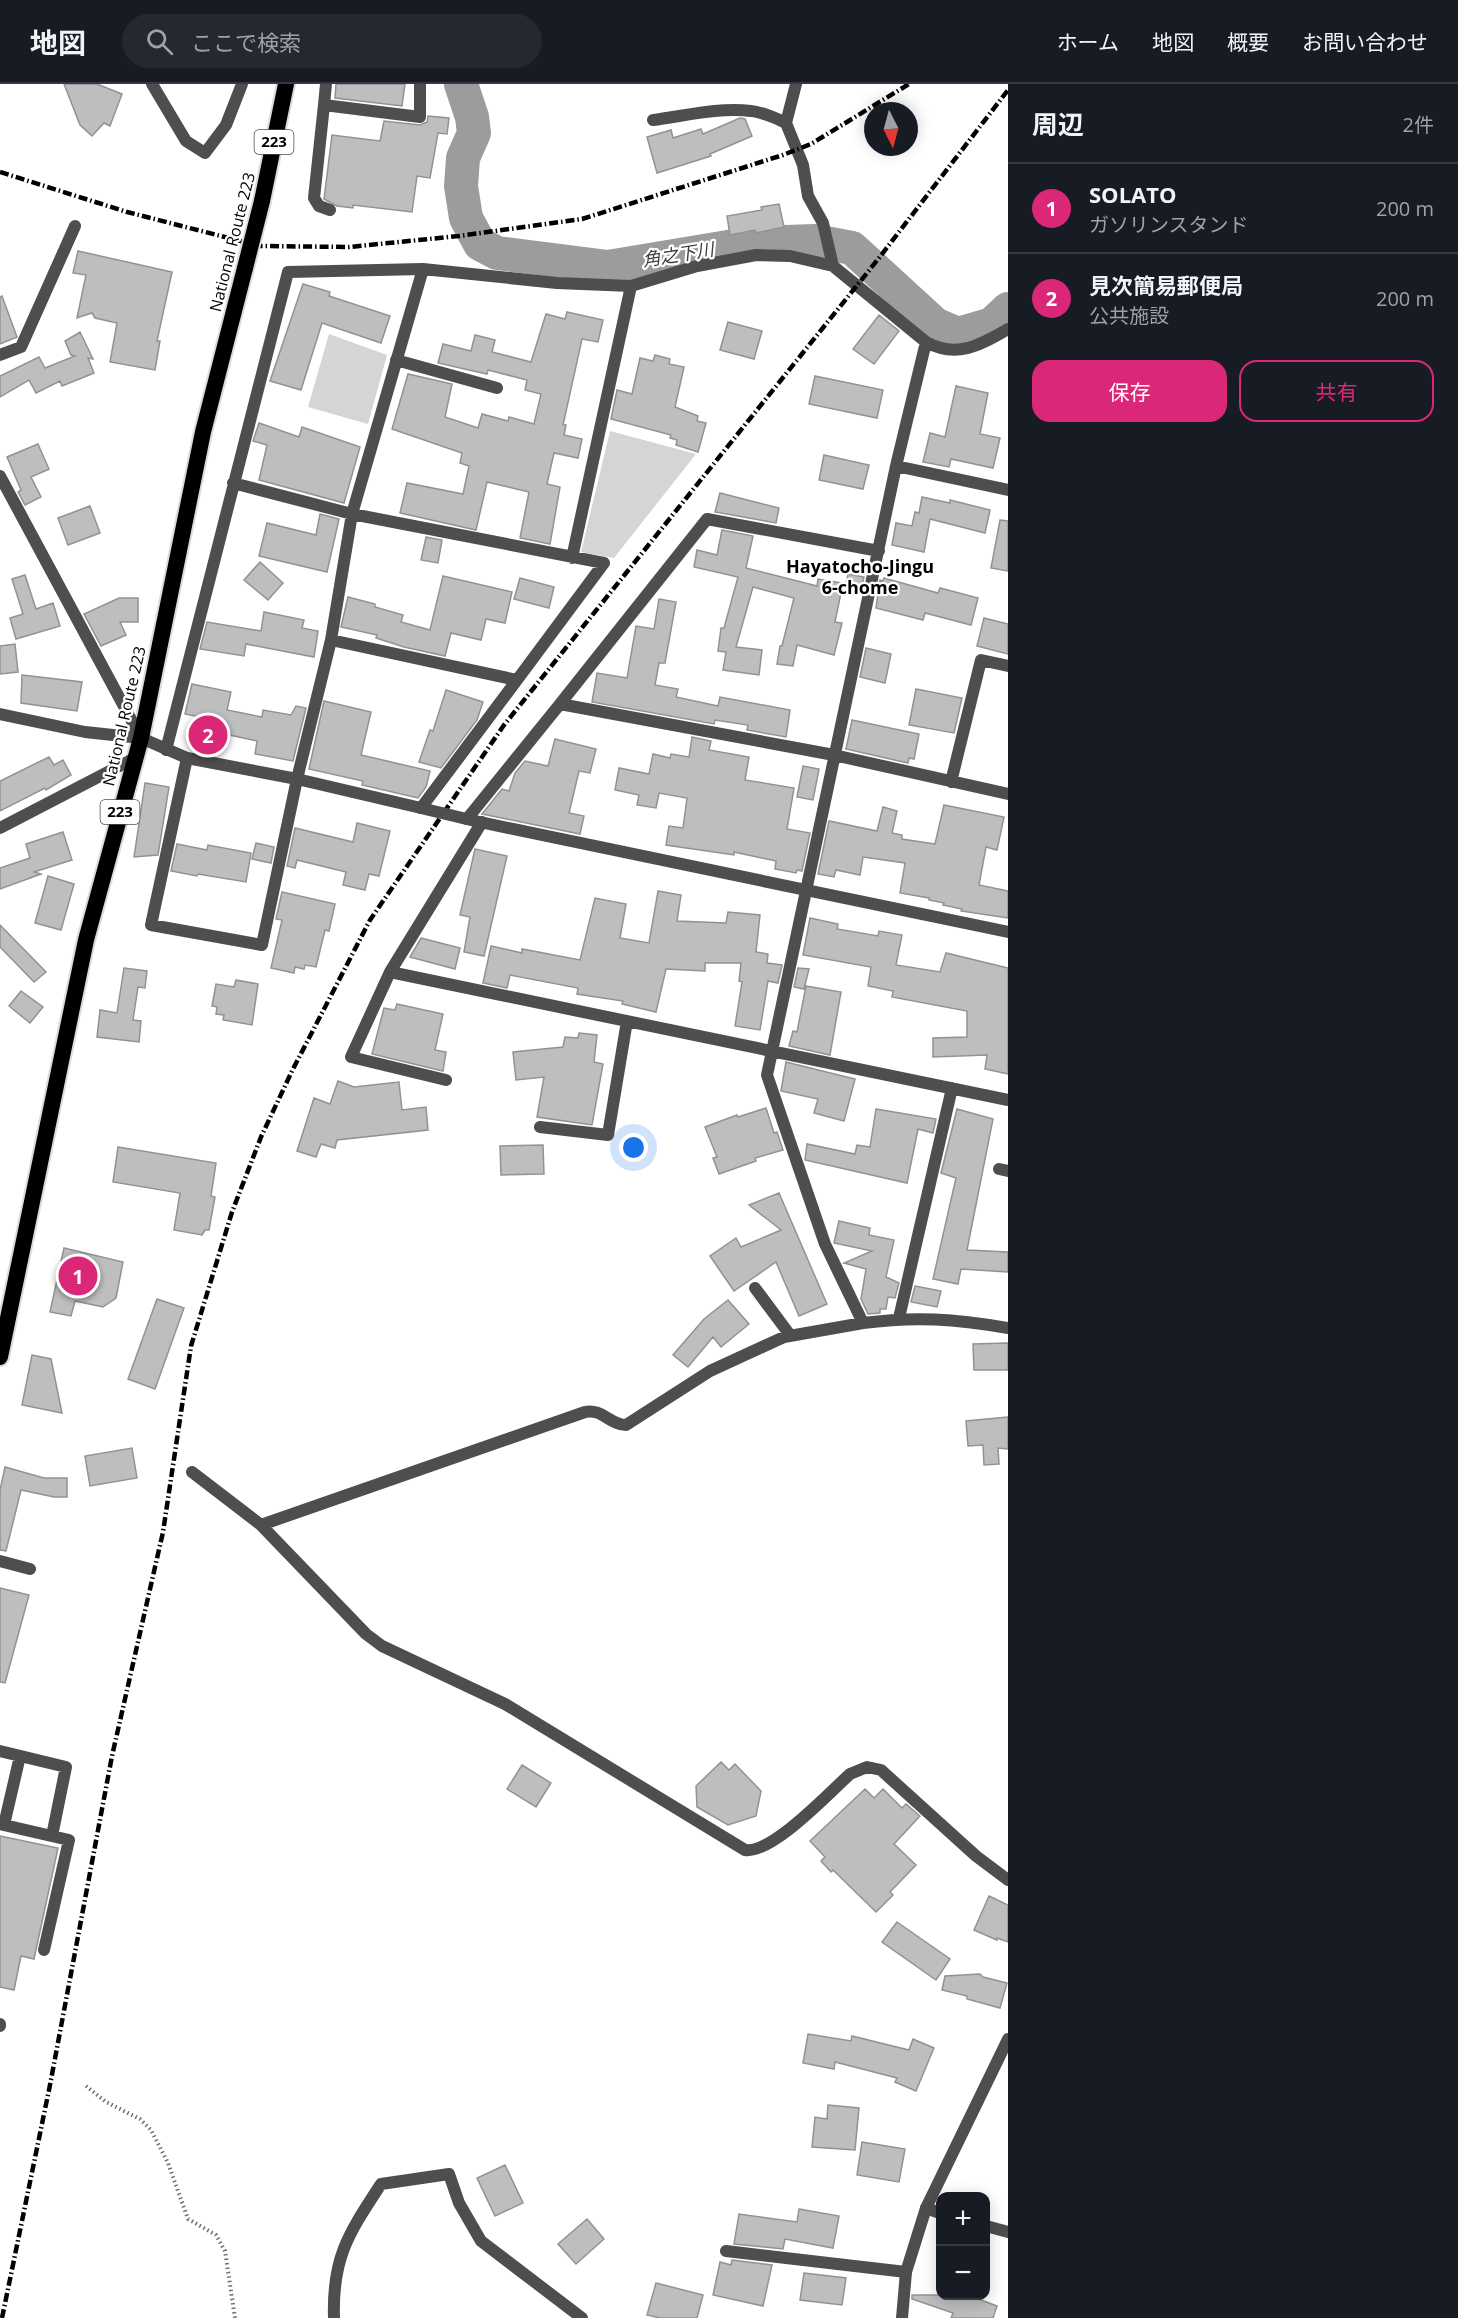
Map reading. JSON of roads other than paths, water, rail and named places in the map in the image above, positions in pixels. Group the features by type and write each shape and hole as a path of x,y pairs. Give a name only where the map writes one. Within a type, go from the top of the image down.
{"highway":[{"name":"National Route 223","path":"0,1357 86,940 133,759 141,738 203,432 262,201 286,84"}],"street":[{"path":"152,84 186,141 205,153 226,125 242,84"},
{"path":"326,84 314,198 319,206 330,210"},
{"path":"324,105 420,117 420,84"},
{"path":"796,84 786,123 803,165 808,196 823,223 832,262"},
{"path":"653,120 708,112 750,111 764,113 786,123"},
{"path":"0,356 21,348 75,226"},
{"path":"166,750 288,272 423,269 557,283 631,286 697,266 756,255 790,256 832,262 926,342 939,349 968,349 1008,330"},
{"path":"187,758 151,925 262,945 297,779 331,640 352,514 423,269"},
{"path":"572,558 631,286"},
{"path":"863,1323 825,1244 767,1075 896,466 926,342"},
{"path":"396,360 497,388"},
{"path":"896,466 1008,490"},
{"path":"0,476 141,738"},
{"path":"233,483 352,514 604,563 421,808"},
{"path":"446,1080 351,1057 390,972 475,821 560,704 707,519 879,551"},
{"path":"331,640 517,680"},
{"path":"951,782 981,660 1008,666"},
{"path":"560,704 834,755 1008,794"},
{"path":"0,714 86,732 141,738 187,758 297,779 475,821 1008,932"},
{"path":"0,828 133,759"},
{"path":"390,972 1008,1100"},
{"path":"540,1126 608,1135 627,1021"},
{"path":"899,1318 952,1088"},
{"path":"755,1288 790,1335"},
{"path":"261,1525 585,1412 598,1411 617,1423 626,1425 710,1371 790,1335 899,1318 932,1318 1008,1328"},
{"path":"192,1472 261,1525 366,1634 382,1646 505,1704 745,1850 756,1849 768,1844 850,1774 861,1768 873,1767 893,1779 976,1856 1008,1880"},
{"path":"0,1561 30,1569"},
{"path":"0,1751 66,1767 52,1836"},
{"path":"20,1756 2,1824 69,1840 44,1950"},
{"path":"902,2318 906,2272 926,2208 1008,2039"},
{"path":"334,2318 335,2277 338,2263 350,2232 381,2184 449,2174 459,2203 481,2241 582,2318"},
{"path":"926,2208 936,2212"},
{"path":"990,2227 1008,2232"},
{"path":"726,2251 906,2272"}],"waterway":[{"name":"角之下川","path":"461,84 472,117 474,133 463,158 461,186 466,218 480,244 497,253 608,267 752,243 815,241 852,248 935,324 958,334 992,324 1008,309"}],"railway":[{"path":"0,172 127,212 260,246 349,247 459,236 582,219 811,144 909,84"},
{"path":"2,2318 50,2085 112,1756 163,1532 191,1346 232,1212 261,1137 292,1071 370,920 504,725 879,258 1008,90"}],"place":[{"name":"見次簡易郵便局","path":"208,735"},
{"name":"SOLATO","path":"78,1276"}],"district":[{"name":"Hayatocho-Jingu 6-chome","path":"860,577"}]}
